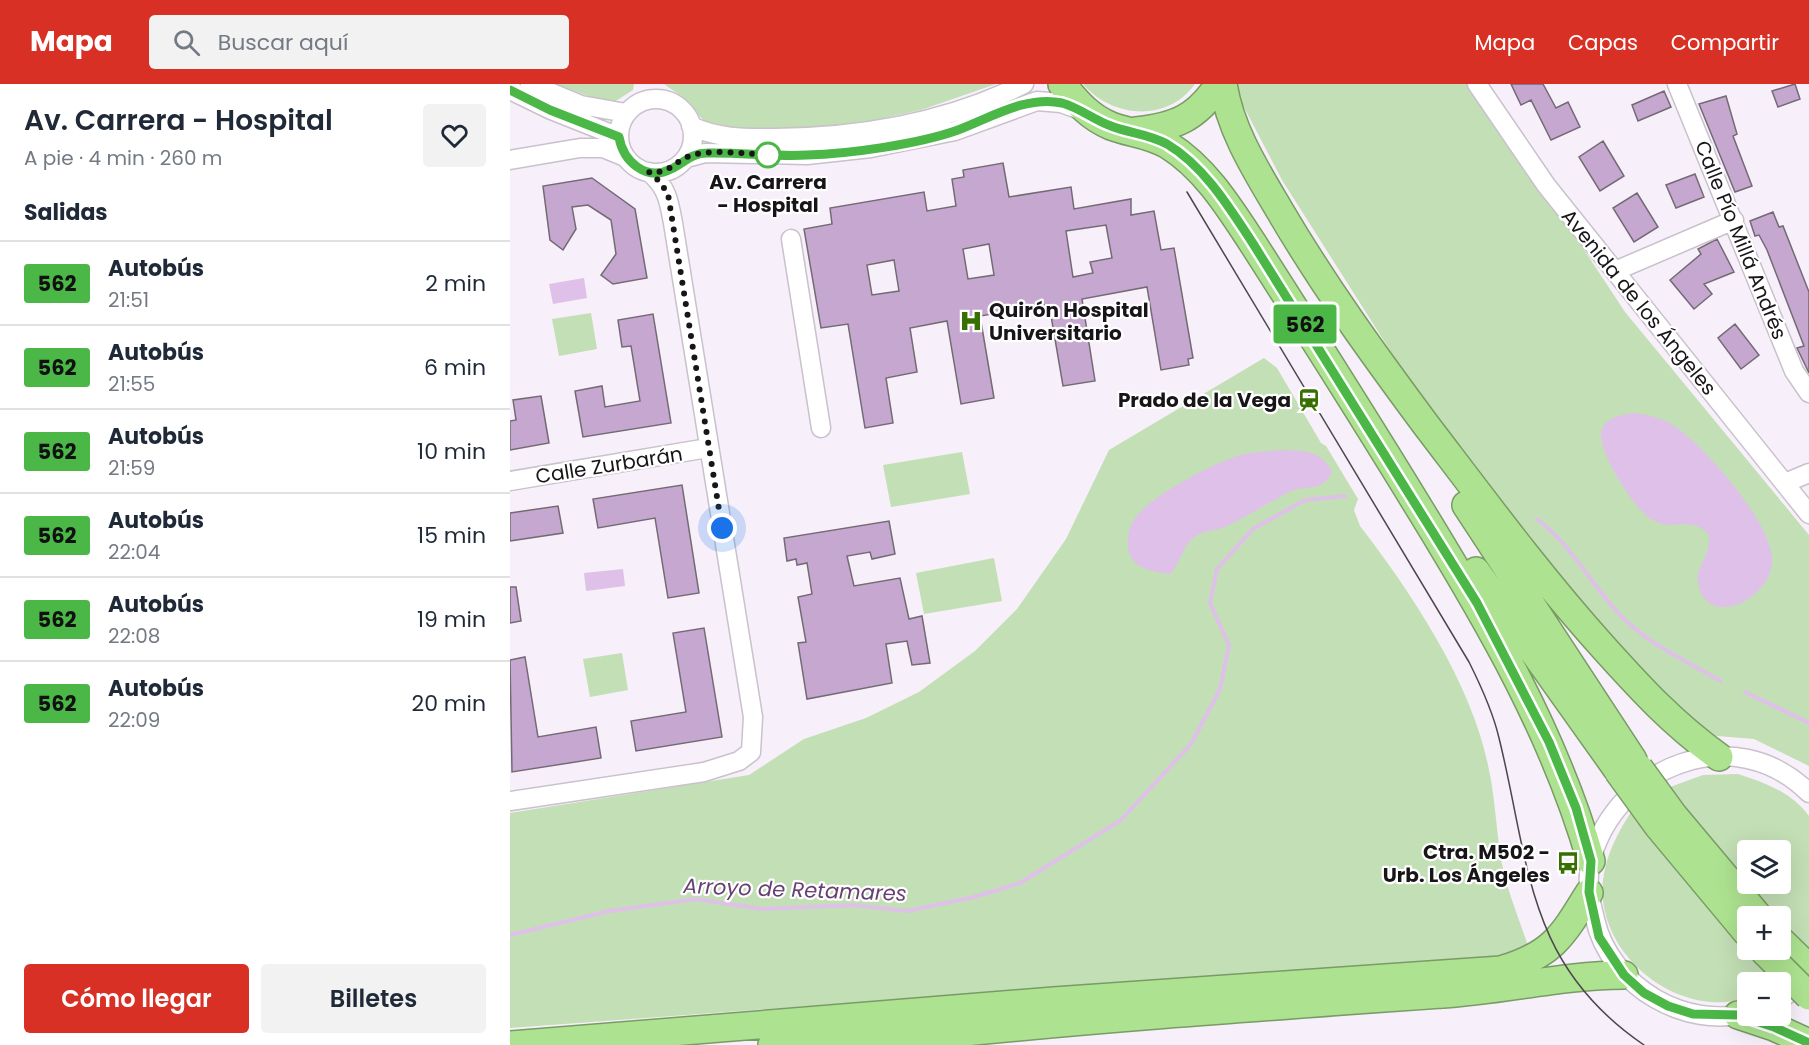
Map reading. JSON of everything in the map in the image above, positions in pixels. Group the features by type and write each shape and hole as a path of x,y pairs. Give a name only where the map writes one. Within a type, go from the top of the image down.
{"highway":[{"path":"1062,84 1085,112 1111,126 1134,131 1165,143 1185,156 1225,202 1361,412 1493,633 1549,742 1576,808 1591,861"},
{"path":"1134,131 1166,128 1192,115 1221,84"},
{"path":"1221,84 1232,119 1258,175 1304,251 1371,351 1625,765 1658,826 1737,921"},
{"path":"1371,351 1551,589 1661,711 1683,731 1719,757"},
{"path":"1361,412 1571,701 1625,765 1674,816 1750,906"},
{"path":"511,1045 1101,997 1501,970 1529,962 1554,944 1589,892"},
{"path":"1791,951 1809,968"},
{"path":"1773,960 1809,996"},
{"path":"772,1045 871,1037 883,1043 1101,1018 1467,993 1598,975 1624,975"},
{"path":"1772,1026 1809,1043"}],"street":[{"path":"530,84 582,105 631,109 650,100 659,92 680,108 691,126 691,146 686,158"},
{"path":"510,801 704,772 739,761 751,752 753,717 668,194 649,172 631,164 625,157 619,137 620,125 631,109 642,84"},
{"path":"691,126 719,136 735,138 807,137 869,131 948,115 1024,84"},
{"name":"Avenida de los Ángeles","path":"1477,84 1546,185 1809,514"},
{"name":"Calle Pío Millá Andrés","path":"1677,84 1794,371 1809,393"},
{"path":"510,90 550,110 619,137"},
{"path":"649,172 671,170 686,158 705,153 807,155 871,148 955,131 1037,101 1061,103 1085,112"},
{"path":"510,159 580,148 603,148 625,157"},
{"path":"1615,271 1734,220"},
{"path":"791,239 821,428"},
{"name":"Calle Zurbarán","path":"510,481 708,448"},
{"path":"1785,483 1809,473"},
{"path":"1737,1013 1693,1014 1668,1006 1644,993 1624,975 1599,937 1589,892 1591,861 1603,827 1623,798 1651,776 1684,762 1719,757 1752,761 1783,774 1809,793"},
{"path":"1791,991 1809,977"}],"green space":[{"path":"555,84 634,84 633,90 611,104"},
{"path":"664,84 996,84 921,110 848,126 741,130 707,124 681,96"},
{"path":"1083,84 1195,84 1183,97 1170,105 1155,110 1139,111 1109,104"},
{"path":"1235,84 1475,84 1625,312 1809,535 1809,766 1754,739 1705,735 1627,666 1412,385 1282,180 1234,88"},
{"path":"591,313 597,349 559,356 552,319"},
{"path":"1264,358 1277,368 1321,443 1326,446 1358,499 1354,510 1360,526 1399,580 1437,639 1468,702 1488,765 1503,870 1528,946 1504,957 1459,962 1160,980 510,1028 510,813 749,775 804,739 866,718 919,692 975,651 1017,609 1066,539 1109,450"},
{"path":"962,452 970,494 891,507 883,465"},
{"path":"994,558 1002,601 924,614 916,573"},
{"path":"622,653 628,690 590,697 583,659"},
{"path":"1738,774 1777,789 1809,816 1809,950 1791,930 1791,906 1769,906 1758,894 1791,894 1791,840 1737,840 1737,871 1670,787 1703,775"},
{"path":"1633,809 1737,934 1737,960 1760,960 1771,972 1737,972 1737,1000 1721,1002 1694,999 1669,990 1646,975 1627,956 1612,933 1604,907 1603,880 1607,860"}],"shaded area":[{"path":"584,278 587,298 553,304 549,284"},
{"path":"1634,413 1666,421 1689,437 1720,470 1751,509 1770,547 1772,563 1768,577 1760,589 1749,598 1736,605 1724,607 1712,605 1703,597 1698,582 1699,571 1708,550 1709,535 1702,529 1689,524 1659,523 1651,519 1635,504 1626,491 1610,463 1601,438 1602,429 1608,421"},
{"path":"1278,450 1310,452 1322,459 1332,472 1324,483 1289,492 1227,526 1196,536 1186,547 1170,574 1143,568 1133,560 1128,547 1130,528 1136,517 1155,499 1185,480 1230,459 1246,454"},
{"path":"623,569 625,586 586,591 584,573"}],"building":[{"path":"1511,84 1543,84 1556,108 1568,102 1580,127 1551,140 1531,100 1521,105"},
{"path":"1795,84 1800,99 1778,107 1772,91"},
{"path":"1664,91 1671,107 1638,121 1632,105"},
{"path":"1726,96 1737,134 1733,136 1752,186 1735,192 1699,104"},
{"path":"1603,141 1624,176 1600,191 1579,157"},
{"path":"1003,163 1009,197 1071,187 1074,209 1131,199 1131,215 1154,211 1161,250 1174,248 1193,358 1188,359 1189,365 1161,370 1147,287 1082,299 1095,381 1063,386 1049,304 980,316 994,398 961,404 947,321 910,328 917,372 886,378 893,423 865,428 848,324 821,328 804,229 832,224 830,208 924,192 927,211 956,206 952,179 964,177 963,170","holes":["1106,225 1112,258 1090,262 1093,273 1073,277 1066,231","989,244 994,275 968,279 963,249","894,260 899,291 872,295 867,265"]},
{"path":"1695,174 1704,197 1676,208 1666,185"},
{"path":"592,178 635,209 647,278 613,284 601,275 616,254 611,220 588,205 572,207 576,229 563,250 550,240 543,186"},
{"path":"1637,193 1658,227 1634,242 1613,208"},
{"path":"1773,212 1779,227 1783,226 1809,292 1809,373 1797,348 1804,346 1767,250 1759,235 1755,236 1750,221"},
{"path":"1717,239 1734,272 1704,284 1712,294 1694,309 1670,280 1701,254 1698,249"},
{"path":"653,314 671,423 583,437 575,391 602,386 605,407 640,401 631,346 622,347 618,320"},
{"path":"1735,324 1759,355 1741,369 1718,338"},
{"path":"541,396 549,443 510,450 510,421 516,420 513,400"},
{"path":"682,485 699,593 668,598 655,518 598,528 593,499"},
{"path":"558,506 563,533 510,541 510,513"},
{"path":"889,521 895,554 872,559 870,552 847,556 854,586 900,578 909,619 922,616 930,663 912,665 907,641 886,644 892,683 807,699 798,643 806,642 798,597 812,594 807,563 797,565 796,559 787,561 784,538"},
{"path":"510,587 516,587 521,621 510,623"},
{"path":"704,628 722,737 636,751 631,721 686,712 673,633"},
{"path":"525,657 538,737 596,727 601,758 512,772 510,660"}],"waterway":[{"name":"Arroyo de Retamares","path":"510,935 609,911 696,899 762,909 854,905 907,911 974,897 1020,883 1121,820 1191,744 1220,689 1229,645 1210,603 1217,569 1253,529 1305,500 1345,496"},
{"name":"Arroyo de Retamares","path":"1537,519 1564,544 1608,602 1634,628 1665,650 1720,681"},
{"name":"Arroyo de Retamares","path":"1745,692 1809,723"}],"tram line":[{"path":"1187,192 1469,662 1496,728 1527,869 1538,908 1554,945 1576,980 1605,1014 1644,1045"}],"bus line":[{"name":"562","path":"510,90 550,110 619,137 620,146 631,164 649,172 661,173 671,170 686,158 705,153 807,155 871,148 955,131 1037,101 1061,103 1085,112 1111,126 1134,131 1165,143 1185,156 1225,202 1252,242 1361,412 1477,603 1549,742 1576,808 1591,861 1589,892 1599,937 1624,975 1644,993 1668,1006 1693,1014 1738,1015 1774,1027 1809,1043"}],"place":[{"name":"Av. Carrera - Hospital","path":"768,155"},
{"name":"Quirón Hospital Universitario","path":"971,321"},
{"name":"Prado de la Vega","path":"1309,400"},
{"name":"Ctra. M502 - Urb. Los Ángeles","path":"1568,863"}],"route":[{"path":"722,528 668,194 649,172 661,173 671,170 686,158 705,153 768,155"}]}
